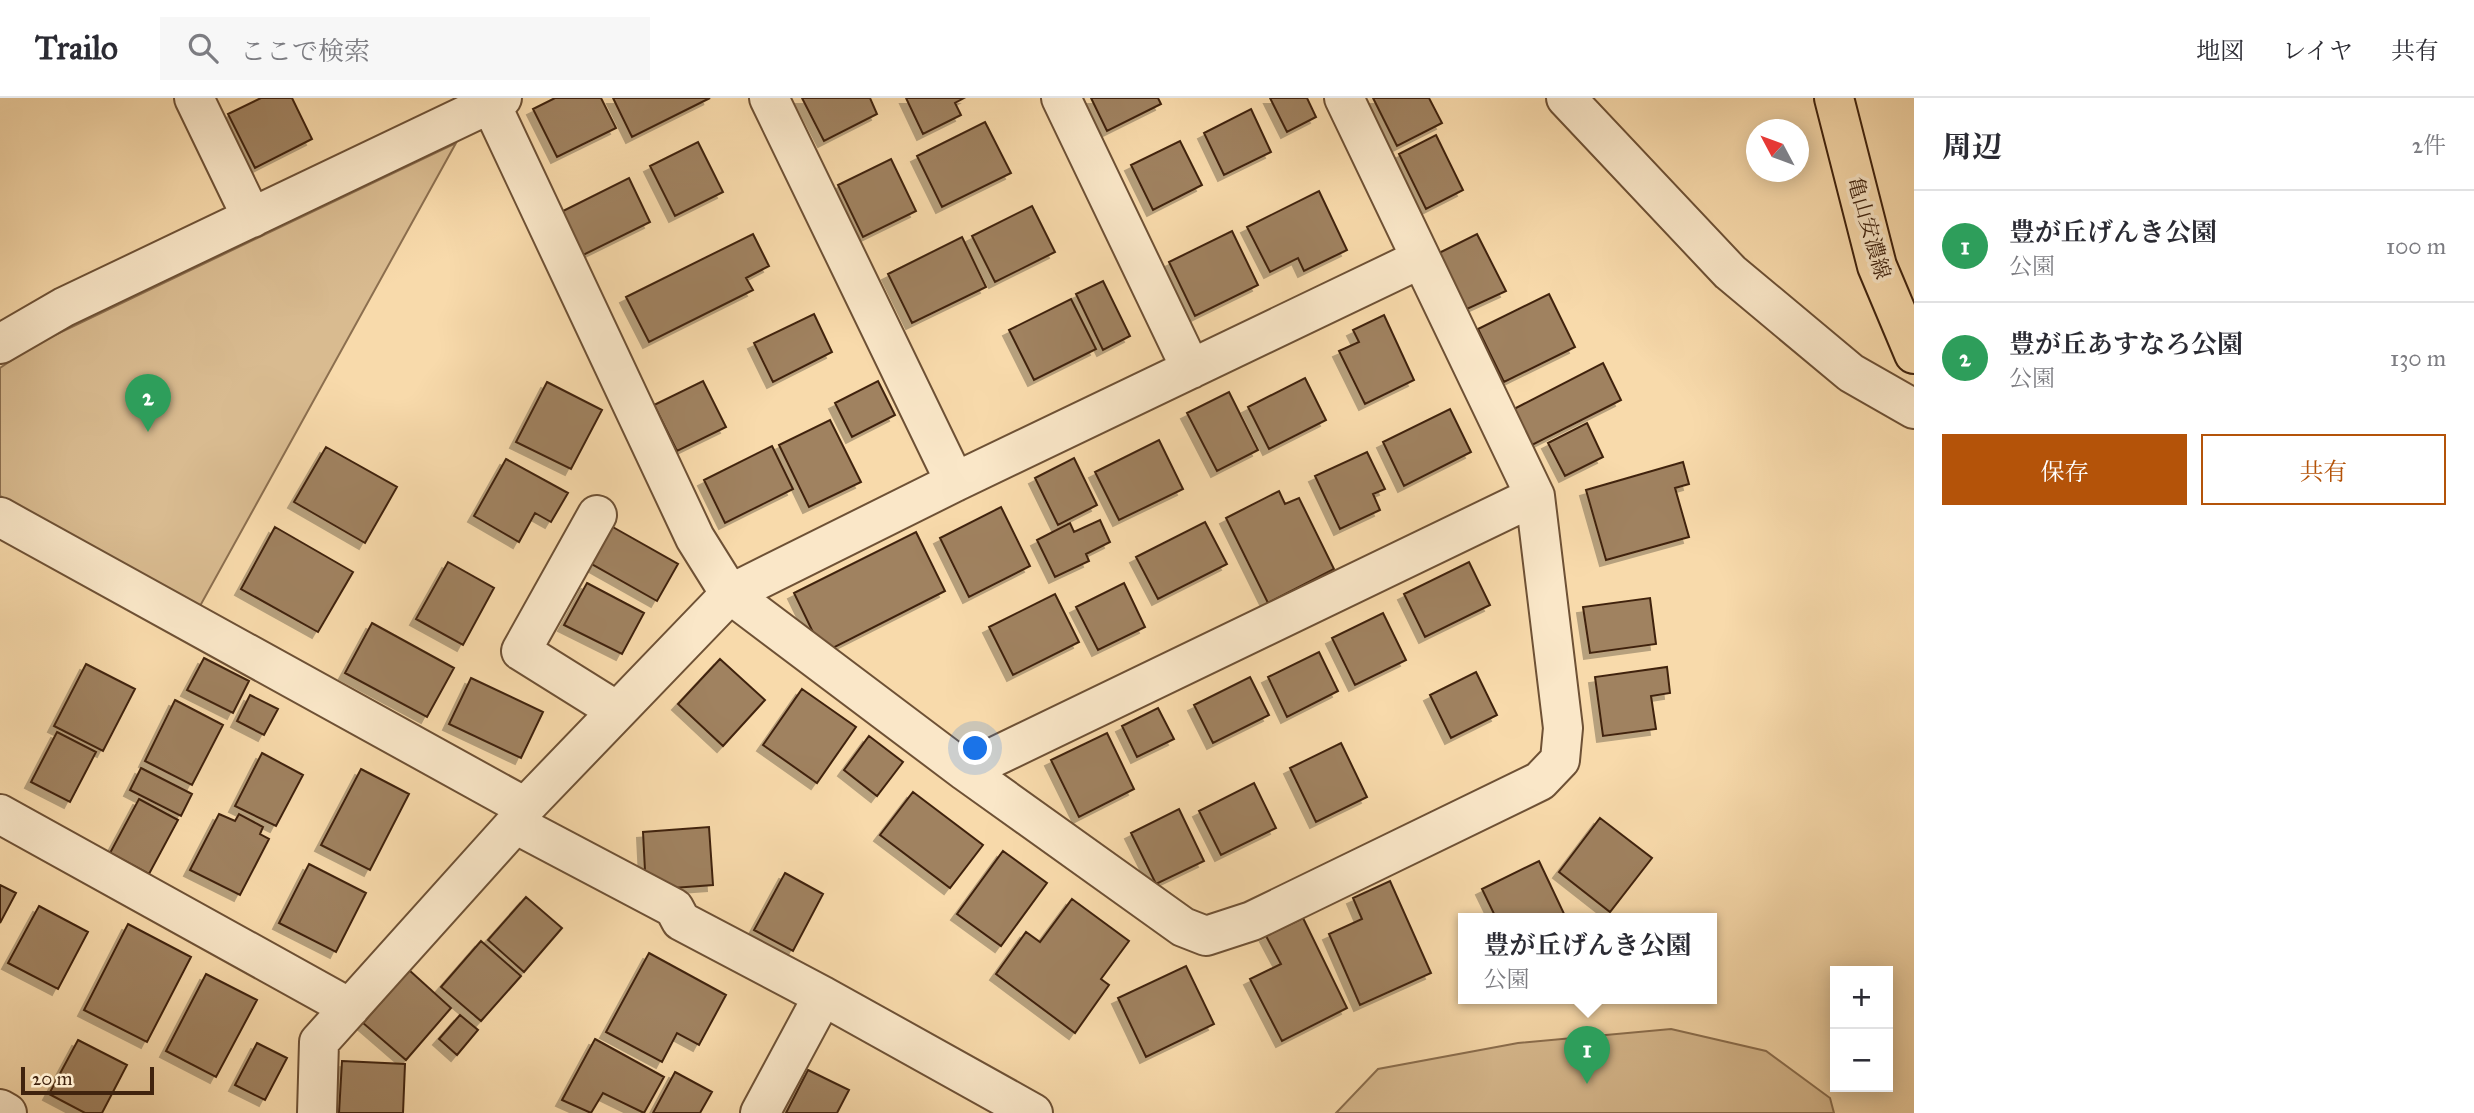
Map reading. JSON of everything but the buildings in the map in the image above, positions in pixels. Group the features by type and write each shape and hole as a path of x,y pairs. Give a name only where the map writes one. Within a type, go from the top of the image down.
{"main road":[{"name":"亀山安濃線","path":"1834,98 1877,266 1914,354"}],"street":[{"path":"194,98 253,218"},
{"path":"769,98 955,482"},
{"path":"1061,98 1191,369"},
{"path":"0,344 64,307 493,100 695,538 730,594 965,771 1183,927 1206,936 1265,915 1540,781 1560,760 1563,728 1535,496 1344,98"},
{"path":"1566,98 1730,272 1850,373 1914,409"},
{"path":"317,1113 319,1042 520,816 730,594 955,482 1420,259"},
{"path":"965,771 1535,496"},
{"path":"597,515 521,651 617,711"},
{"path":"0,517 520,816 674,908 681,921 823,996 1033,1113"},
{"path":"0,814 350,1008"},
{"path":"760,1113 823,996"},
{"path":"0,1109 6,1113"}],"shaded area":[{"path":"456,143 200,606 0,496 0,368 34,345"},
{"path":"1671,1029 1766,1051 1830,1098 1834,1113 1336,1113 1378,1069 1518,1043"}],"place":[{"name":"豊が丘あすなろ公園","path":"148,432"},
{"name":"豊が丘げんき公園","path":"1587,1084"}]}
